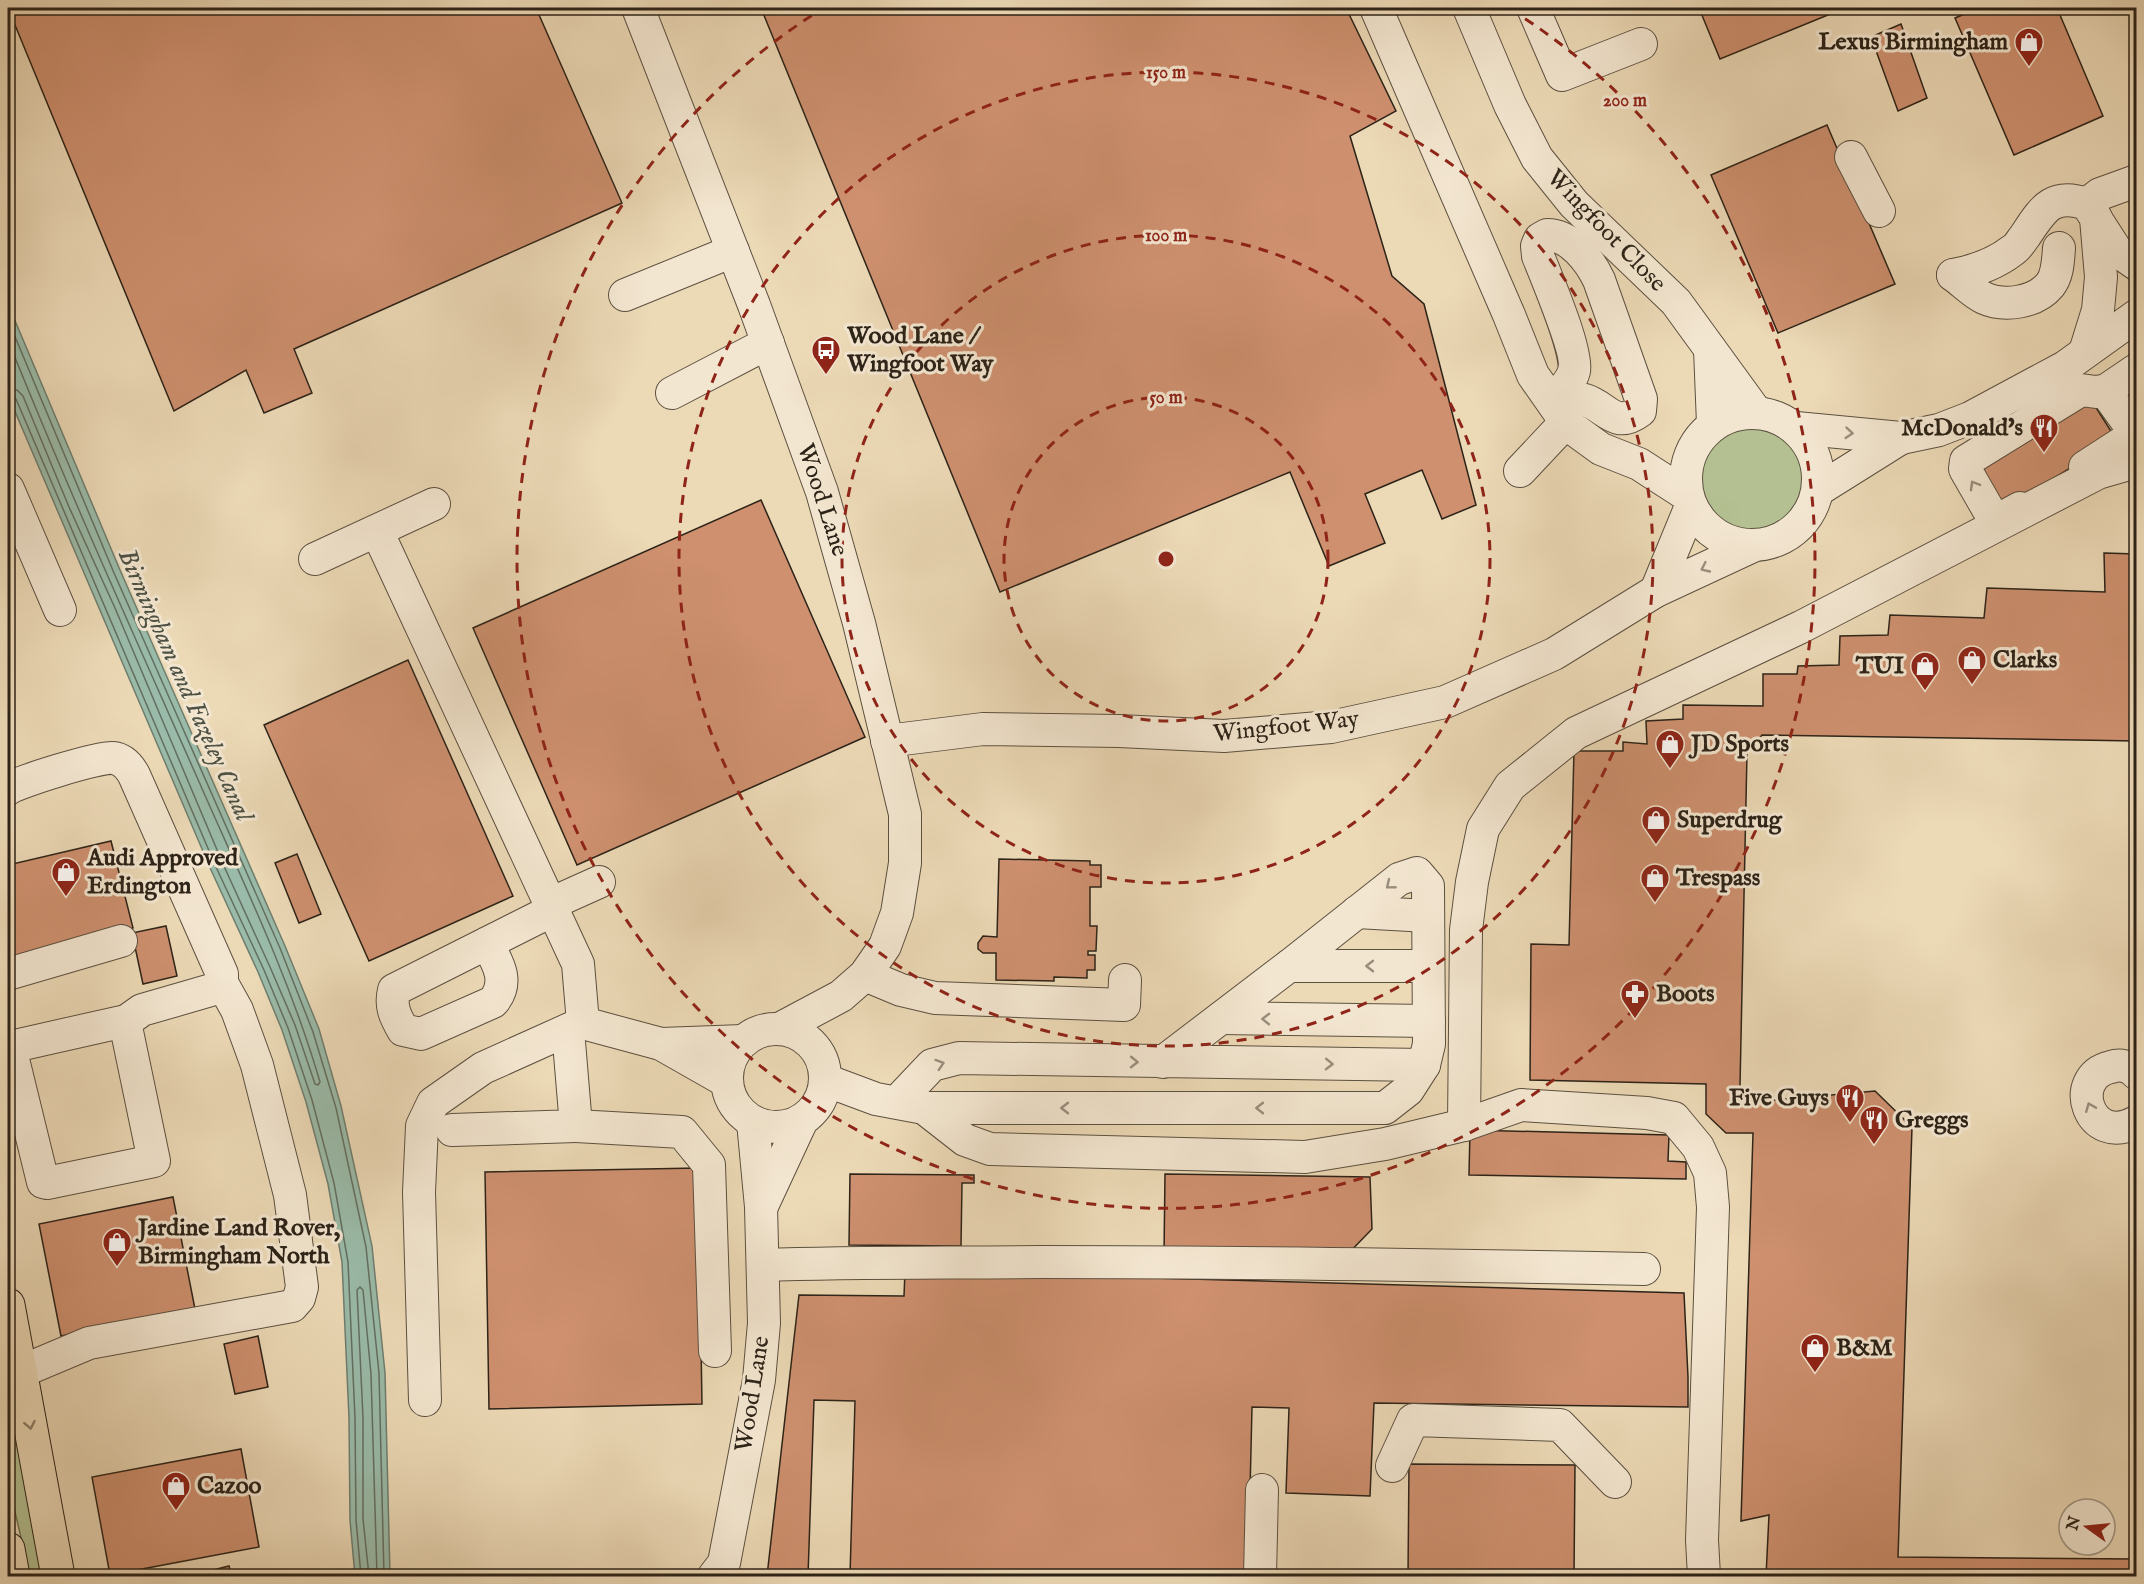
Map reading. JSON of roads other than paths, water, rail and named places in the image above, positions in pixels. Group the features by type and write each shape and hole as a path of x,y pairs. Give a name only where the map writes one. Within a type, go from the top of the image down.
{"highway":[{"path":"8,1305 58,1576"},
{"path":"8,1550 13,1576"}],"street":[{"name":"Wood Lane","path":"638,8 768,343 822,492 859,623 905,814 905,863 897,913 885,946 866,975 841,996 781,1029"},
{"path":"1376,8 1533,375 1563,402 1601,449 1639,464 1689,500"},
{"name":"Wingfoot Close","path":"1469,8 1510,105 1537,158 1574,204 1676,302 1756,412"},
{"path":"1533,8 1562,75 1641,44"},
{"path":"1851,157 1879,211"},
{"path":"2085,352 2098,310 2101,277 2091,211 2100,194 2136,181"},
{"path":"2059,248 2058,267 2050,285 2032,298 2015,303 1984,298 1953,275 1974,271 1995,263 2016,249 2043,210 2056,201 2072,198 2091,211 2116,250 2136,264"},
{"path":"1520,471 1563,402 1575,366 1538,256 1537,246 1540,239 1547,235 1553,235 1572,246 1592,266 1599,280 1642,404 1640,411 1632,417 1622,419 1607,414 1584,400 1563,402"},
{"path":"625,295 733,251"},
{"path":"1796,428 1901,438 1938,430 1970,418 2065,367 2136,316"},
{"path":"672,393 768,343"},
{"path":"1710,349 1713,424"},
{"path":"2105,391 2136,434 2008,516 1998,520 1992,516 1965,469 1966,461 2081,390 2105,391 2136,370"},
{"path":"1756,412 1778,417 1796,428 1810,446 1818,467 1818,490 1810,511 1796,528 1777,540 1755,545 1735,543 1717,536 1702,523 1689,500 1685,477 1688,459 1698,440 1713,424 1734,414 1756,412"},
{"path":"1818,490 1901,438"},
{"path":"1639,464 1688,459"},
{"path":"1464,1125 1466,930 1469,906 1483,829 1510,786 1576,733 1801,627 2098,472 2136,462"},
{"path":"8,489 60,610"},
{"path":"1656,591 1689,500"},
{"path":"315,559 434,504"},
{"path":"377,531 578,964 575,1026 576,1126"},
{"name":"Wingfoot Way","path":"887,741 983,729 1119,731 1224,736 1331,727 1445,702 1554,654 1656,591 1755,545"},
{"path":"8,789 103,758 120,759 128,765 139,784 222,974 222,983 237,1010 257,1065 290,1195 302,1287 299,1298 292,1306 89,1343 20,1372"},
{"path":"817,1092 899,1103 1385,1108 1408,1090 1424,1065 1429,1044 1428,886 1417,873 1399,879 1163,1062"},
{"path":"487,942 599,882"},
{"path":"1357,912 1428,916"},
{"path":"8,974 121,942"},
{"path":"1289,966 1428,966"},
{"path":"866,975 901,990 935,998 1124,1005 1125,980"},
{"path":"124,1022 153,1162 43,1182 9,1048 124,1022 142,1010 218,988 222,983"},
{"name":"Wood Lane","path":"761,1207 817,1092 841,996"},
{"path":"1221,1018 1429,1021"},
{"path":"425,1400 419,1192 422,1126 433,1103 483,1068 575,1026 662,1044 743,1041"},
{"path":"781,1029 795,1032 817,1050 817,1092 786,1126 769,1127 753,1122 739,1112 730,1098 726,1081 727,1066 733,1052 743,1041 761,1031 781,1029"},
{"path":"662,1044 726,1081"},
{"path":"899,1103 932,1065 958,1058 1424,1065"},
{"path":"2136,1073 2120,1065 2105,1068 2091,1080 2086,1096 2088,1106 2096,1120 2106,1126 2127,1127 2136,1122"},
{"path":"899,1103 965,1140 990,1149 1305,1157 1385,1144 1464,1125 1521,1105 1647,1113 1674,1118 1698,1147 1710,1173 1713,1207 1702,1540 1704,1576"},
{"name":"Wood Lane","path":"714,1576 724,1563 759,1380 764,1323 761,1207 753,1122"},
{"path":"452,1130 576,1126 682,1132 709,1165 715,1351"},
{"path":"763,1265 848,1262 1108,1261 1644,1269"},
{"path":"1392,1466 1413,1420 1560,1425 1615,1482"},
{"path":"1260,1576 1262,1490"}],"water":[{"path":"8,304 120,570 285,946 319,1029 341,1106 372,1246 385,1373 390,1576 355,1576 350,1520 349,1418 342,1262 328,1184 306,1102 282,1030 258,972 211,870 8,395"}],"place":[{"name":"Lexus Birmingham","path":"2029,68"},
{"name":"Wood Lane / Wingfoot Way","path":"826,376"},
{"name":"McDonald's","path":"2044,454"},
{"name":"Clarks","path":"1972,686"},
{"name":"TUI","path":"1925,692"},
{"name":"JD Sports","path":"1670,770"},
{"name":"Superdrug","path":"1656,846"},
{"name":"Audi Approved Erdington","path":"66,898"},
{"name":"Trespass","path":"1655,904"},
{"name":"Boots","path":"1635,1020"},
{"name":"Five Guys","path":"1850,1124"},
{"name":"Greggs","path":"1874,1146"},
{"name":"Jardine Land Rover, Birmingham North","path":"117,1268"},
{"name":"B&M","path":"1815,1374"},
{"name":"Cazoo","path":"176,1512"}],"water label":[{"name":"Birmingham and Fazeley Canal","path":"185,685"}]}
